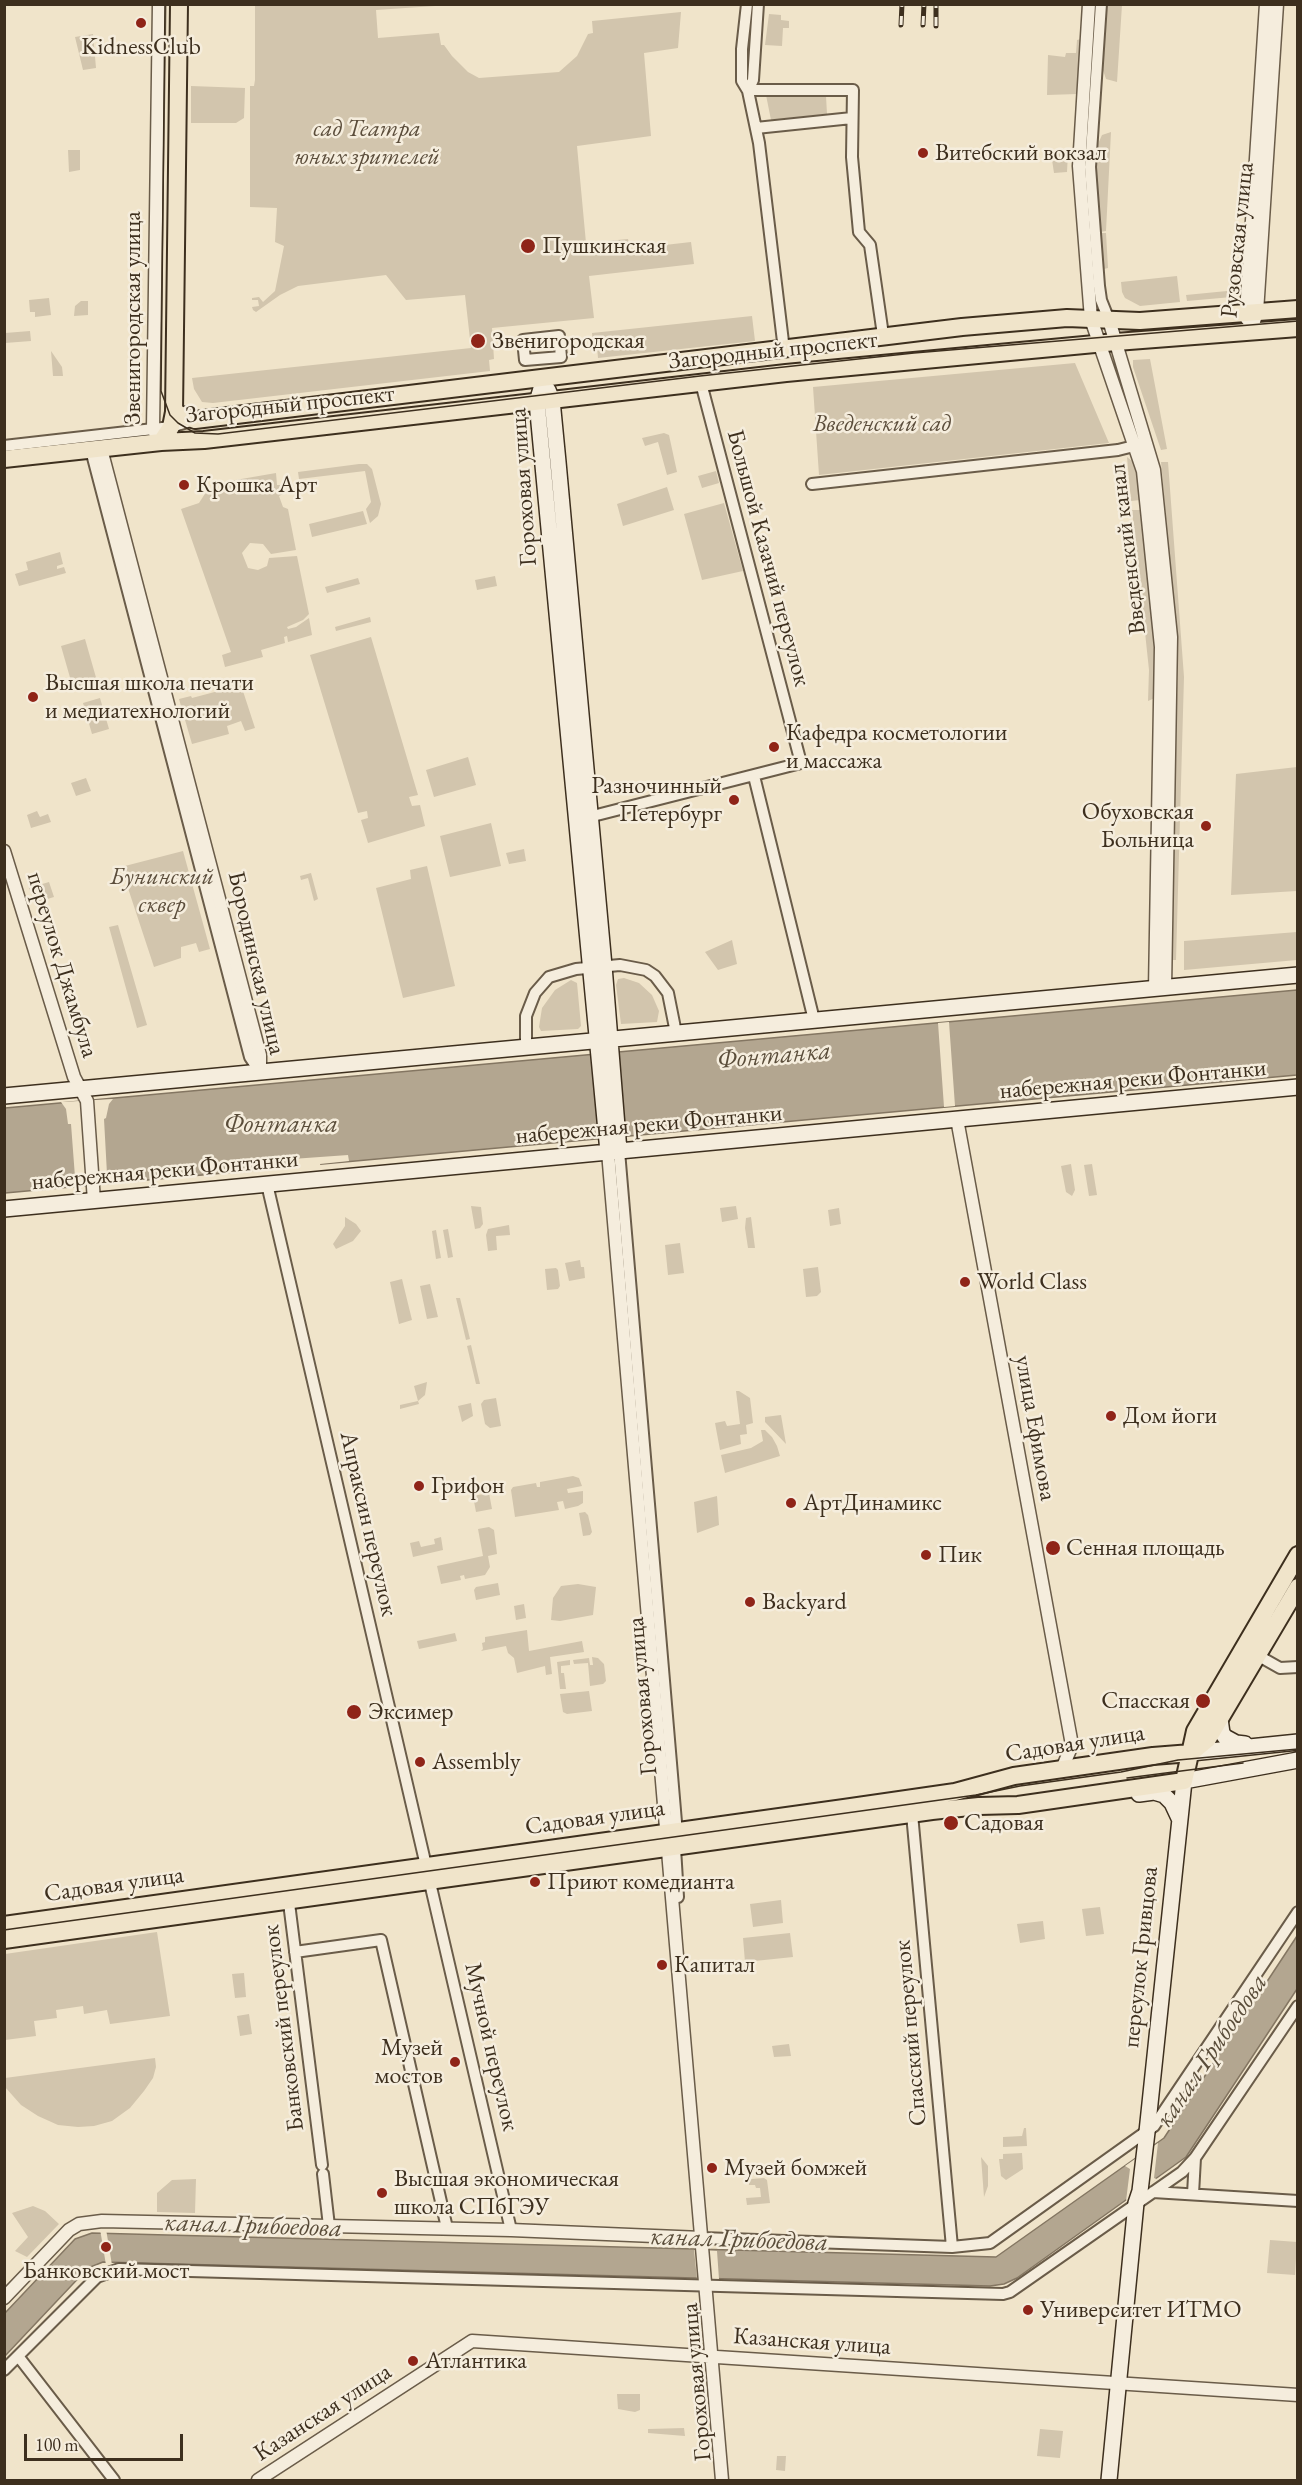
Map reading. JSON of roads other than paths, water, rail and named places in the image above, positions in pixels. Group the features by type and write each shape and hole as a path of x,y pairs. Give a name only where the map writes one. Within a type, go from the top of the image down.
{"main road":[{"name":"Звенигородская улица","path":"157,435 172,420 179,4"},
{"name":"Загородный проспект","path":"172,420 195,420 784,350 883,336 1049,320 1140,321 1298,309"},
{"name":"Загородный проспект","path":"4,459 96,449 157,435 204,440 871,364 1298,328"},
{"name":"Гороховая улица","path":"544,378 613,1145"},
{"path":"4,1096 84,1095 260,1072 526,1046 604,1047 676,1033 1298,975"},
{"name":"набережная реки Фонтанки","path":"4,1209 267,1184 613,1145 957,1119 1298,1087"},
{"path":"1188,1767 1195,1731 1298,1554"},
{"path":"1188,1767 1208,1739 1298,1587"},
{"path":"1220,1719 1222,1733 1230,1740 1257,1746"},
{"path":"1188,1767 1257,1746 1298,1742"},
{"name":"Садовая улица","path":"4,1925 288,1893 671,1840 954,1792 1014,1776 1153,1755 1188,1767 1298,1760"},
{"name":"Садовая улица","path":"671,1840 980,1806 1018,1805 1120,1792 1146,1788 1188,1767"},
{"name":"переулок Гривцова","path":"1143,2195 1144,2153 1179,1818 1188,1767"},
{"path":"1120,1792 1132,1795 1154,1792 1164,1795 1172,1803 1179,1818"},
{"name":"Садовая улица","path":"4,1940 288,1893"},
{"path":"1108,2481 1143,2195"}],"street":[{"name":"Звенигородская улица","path":"157,435 159,4"},
{"path":"747,4 741,72 742,81 751,90 853,90 852,157 860,232 870,245 883,336"},
{"path":"758,4 751,90 784,350"},
{"name":"Введенский канал","path":"1089,4 1079,166 1091,319 1099,344 1142,444"},
{"name":"Введенский канал","path":"1101,4 1090,167 1099,286 1142,444 1161,647 1160,988"},
{"name":"Рузовская улица","path":"1251,331 1266,4"},
{"name":"Рузовская улица","path":"1251,313 1277,4"},
{"path":"756,128 852,118"},
{"path":"542,358 544,378"},
{"name":"Большой Казачий переулок","path":"583,818 801,763 701,383"},
{"name":"Загородный проспект","path":"4,446 157,435"},
{"path":"812,484 1118,450 1142,444"},
{"name":"Бородинская улица","path":"96,449 260,1055 260,1072"},
{"path":"754,776 814,1020"},
{"name":"переулок Джамбула","path":"4,851 74,1077 84,1095 94,1201"},
{"path":"526,1046 526,1016 535,993 541,985 561,972 597,967 631,966 646,970 655,976 672,1001 676,1033"},
{"name":"улица Ефимова","path":"957,1119 1072,1745"},
{"name":"Гороховая улица","path":"613,1145 705,2244 722,2481"},
{"name":"Апраксин переулок","path":"267,1184 428,1874"},
{"path":"1257,1655 1280,1668 1298,1667"},
{"path":"1062,1769 1072,1745 1083,1758 1095,1764"},
{"name":"Спасский переулок","path":"912,1814 952,2247"},
{"name":"Мучной переулок","path":"428,1874 511,2230"},
{"name":"Банковский переулок","path":"288,1893 329,2226"},
{"path":"4,2298 61,2238 79,2224 102,2221 511,2230 705,2244 952,2247 990,2243 1154,2126 1298,1912"},
{"path":"296,1952 381,1940 447,2228"},
{"path":"4,2370 97,2277 119,2269 708,2283 1003,2294 1010,2292 1143,2195 1182,2172 1195,2158 1298,2006"},
{"path":"1193,2194 1195,2158"},
{"path":"1143,2195 1193,2194 1298,2201"},
{"name":"Казанская улица","path":"258,2481 472,2341 1298,2395"},
{"path":"18,2356 114,2481"},
{"name":"Гороховая улица","path":"714,2357 728,2481"}],"water":[{"name":"Фонтанка","path":"1297,990 1297,1075 5,1193 5,1108"},
{"name":"канал Грибоедова","path":"1297,1936 1297,1989 1186,2157 1017,2278 1004,2284 990,2286 103,2262 88,2268 5,2356 5,2313 75,2239 92,2233 996,2257 1164,2138"}],"tram line":[{"path":"165,4 161,391 170,415 178,423 195,433 218,434 700,376 914,353 1298,321"},
{"path":"4,1930 976,1795 1020,1786 1121,1772 1178,1760 1298,1749"},
{"path":"1127,1778 1243,1763"}],"railway":[{"path":"901,25 902,4"},
{"path":"923,25 924,4"},
{"path":"936,4 936,26"}],"place":[{"name":"KidnessClub","path":"141,23"},
{"name":"Витебский вокзал","path":"923,153"},
{"name":"Пушкинская","path":"528,246"},
{"name":"Звенигородская","path":"478,341"},
{"name":"Крошка Арт","path":"184,485"},
{"name":"Высшая школа печати и медиатехнологий","path":"33,697"},
{"name":"Кафедра косметологии и массажа","path":"774,747"},
{"name":"Разночинный Петербург","path":"734,800"},
{"name":"Обуховская Больница","path":"1206,826"},
{"name":"World Class","path":"965,1282"},
{"name":"Дом йоги","path":"1111,1416"},
{"name":"Грифон","path":"419,1486"},
{"name":"АртДинамикс","path":"791,1503"},
{"name":"Сенная площадь","path":"1053,1548"},
{"name":"Пик","path":"926,1555"},
{"name":"Backyard","path":"750,1602"},
{"name":"Спасская","path":"1203,1701"},
{"name":"Эксимер","path":"354,1712"},
{"name":"Assembly","path":"420,1762"},
{"name":"Садовая","path":"951,1823"},
{"name":"Приют комедианта","path":"535,1882"},
{"name":"Капитал","path":"662,1965"},
{"name":"Музей мостов","path":"455,2062"},
{"name":"Музей бомжей","path":"712,2168"},
{"name":"Высшая экономическая школа СПбГЭУ","path":"382,2193"},
{"name":"Банковский мост","path":"106,2247"},
{"name":"Университет ИТМО","path":"1028,2310"},
{"name":"Атлантика","path":"413,2361"}],"park label":[{"name":"сад Театра юных зрителей","path":"367,143"},
{"name":"Введенский сад","path":"882,424"},
{"name":"Бунинский сквер","path":"162,891"}]}
